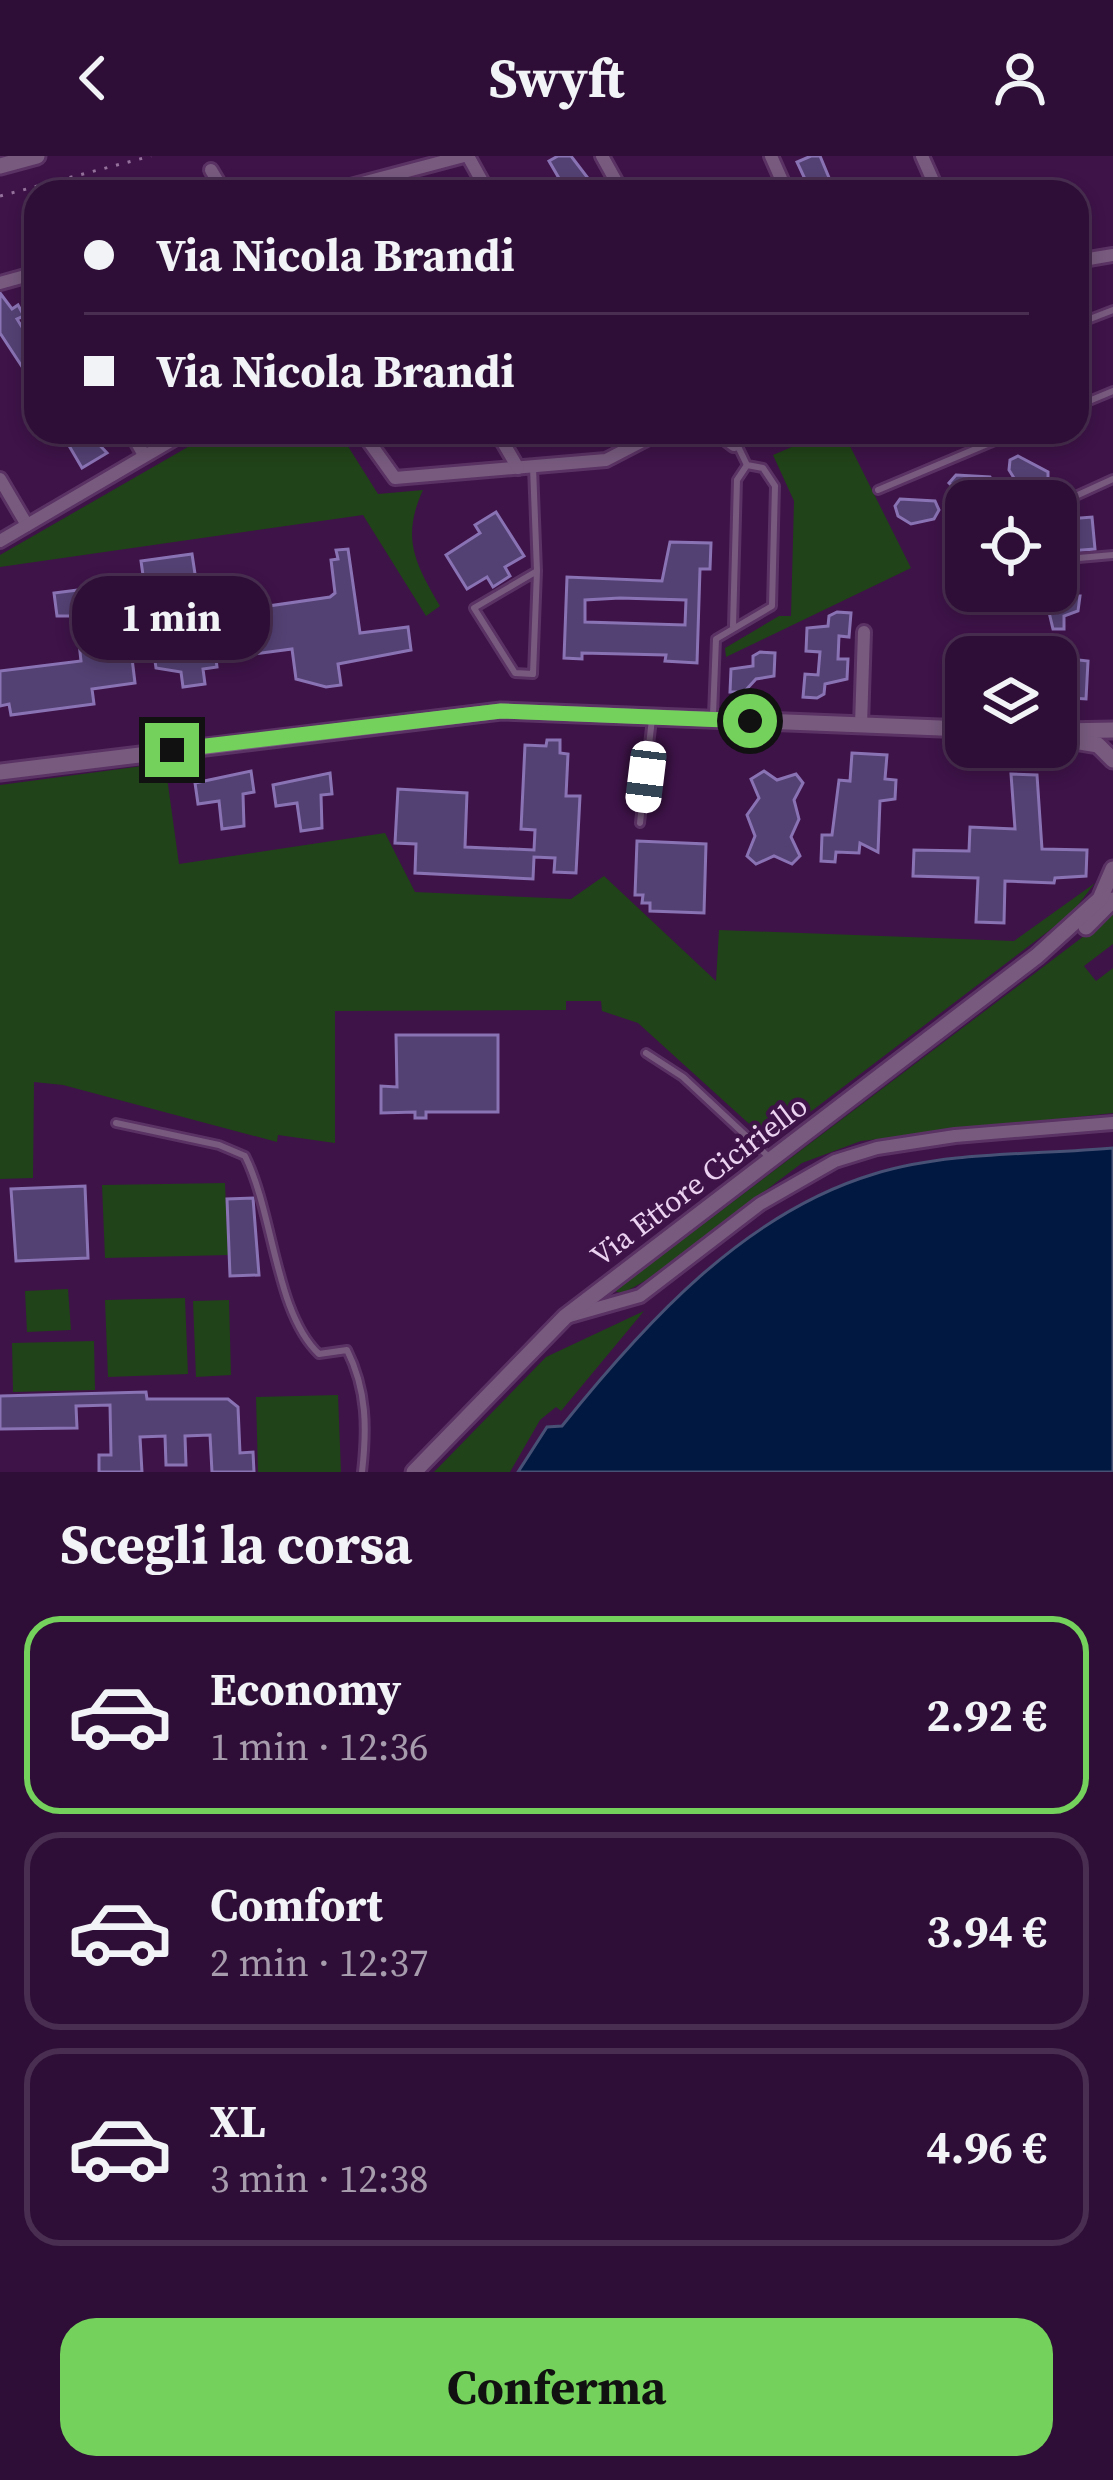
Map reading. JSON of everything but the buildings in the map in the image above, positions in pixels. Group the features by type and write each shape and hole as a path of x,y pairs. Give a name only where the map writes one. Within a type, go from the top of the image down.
{"street":[{"path":"0,166 38,156"},
{"path":"387,180 466,156"},
{"path":"211,170 217,180"},
{"path":"138,444 144,455"},
{"path":"0,541 164,444"},
{"path":"371,444 395,478 606,460 638,444"},
{"path":"504,444 518,468"},
{"path":"0,479 27,525"},
{"path":"861,725 864,632"},
{"path":"0,772 469,712 945,728"},
{"path":"1077,735 1113,734 1113,759"},
{"path":"1077,740 1098,745 1113,759"},
{"name":"Via Ettore Ciciriello","path":"414,1472 565,1317 1037,956 1100,899 1113,868"},
{"name":"Via Ettore Ciciriello","path":"1037,956 1080,932 1113,900"},
{"path":"565,1317 640,1296 760,1204 836,1161 877,1148 955,1136 1113,1123"}],"lane":[{"path":"736,444 747,465"},
{"path":"878,490 987,444"},
{"path":"733,626 737,480 747,465"},
{"path":"713,719 716,639 772,606 775,486 763,468 747,465"},
{"path":"533,467 537,571 533,674 515,674 474,608 537,571"},
{"path":"1077,495 1113,479"},
{"path":"1077,558 1113,555"},
{"path":"640,823 653,716"},
{"path":"646,1054 683,1077 771,1159"},
{"path":"116,1124 219,1144 245,1156 263,1198 299,1336 319,1354 347,1351 356,1369 366,1411 362,1472"}],"path":[{"path":"60,180 151,156"}],"green space":[{"path":"193,444 347,444 378,494 423,490 413,522 414,550 440,606 426,616 363,515 0,567 0,555"},
{"path":"799,444 849,444 911,568 726,657 725,648 779,616 791,616 794,501 773,455"},
{"path":"165,763 179,864 385,833 415,892 571,899 604,876 716,981 719,930 1014,941 1095,883 1071,914 776,1138 757,1131 638,1023 602,1011 601,1001 566,1001 566,1010 335,1011 335,1143 278,1135 277,1142 63,1085 34,1082 33,1178 0,1179 0,785"},
{"path":"1113,914 1113,944 1084,966 1096,981 1113,968 1113,1113 861,1141 802,1163 648,1279 622,1294 615,1291"},
{"path":"225,1183 228,1255 105,1258 102,1185"},
{"path":"68,1289 71,1330 27,1332 25,1291"},
{"path":"185,1298 188,1374 108,1377 105,1300"},
{"path":"229,1300 231,1375 196,1377 193,1301"},
{"path":"644,1311 561,1411 556,1407 540,1420 510,1472 434,1472 546,1357"},
{"path":"94,1341 95,1390 13,1392 12,1343"},
{"path":"338,1395 341,1472 258,1472 256,1397"}],"water":[{"path":"1113,1148 1113,1472 518,1472 547,1427 562,1426 662,1312 700,1276 782,1215 827,1192 902,1167"}],"route":[{"path":"172,750 469,712 601,712 750,721"}]}
